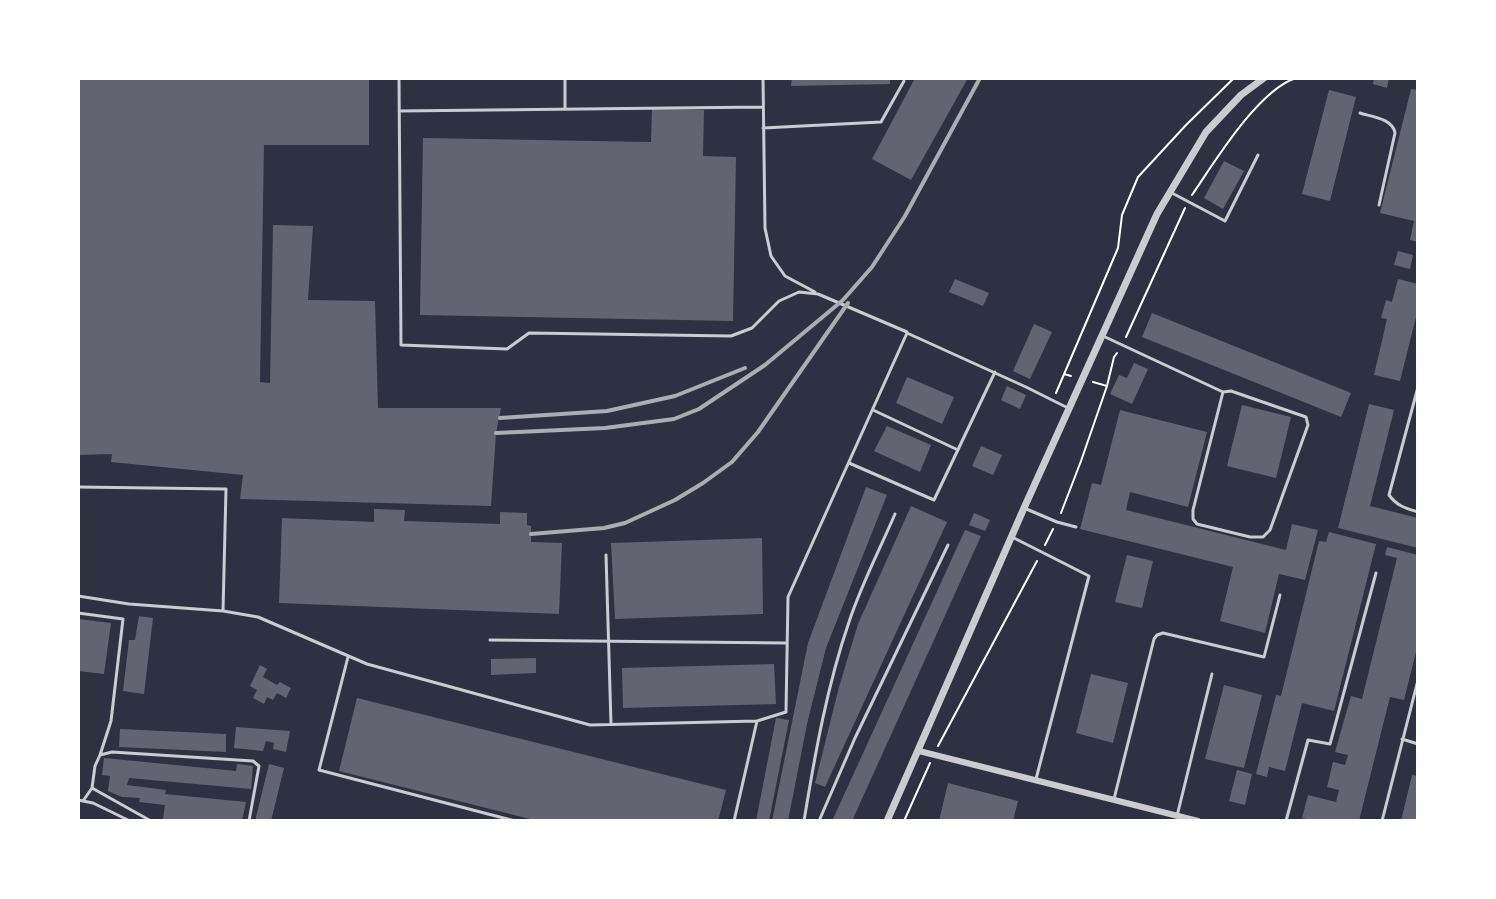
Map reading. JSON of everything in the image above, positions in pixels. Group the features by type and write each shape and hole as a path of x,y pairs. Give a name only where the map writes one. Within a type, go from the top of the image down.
{"street":[{"path":"887,821 1157,214 1206,132 1241,95 1264,78"},
{"path":"919,751 1198,821"}],"lane":[{"path":"399,78 401,345 507,349 529,333 731,336 752,328 779,301 789,296 799,292 818,294"},
{"path":"565,78 565,109"},
{"path":"763,78 765,228 771,256 785,276 818,294 1070,408"},
{"path":"763,128 881,122 904,81"},
{"path":"399,111 763,107"},
{"path":"1360,113 1395,127 1379,205"},
{"path":"1170,192 1225,221 1258,155"},
{"path":"78,596 258,617 367,664 590,725 757,721 786,712 788,597 907,333"},
{"path":"1103,336 1223,392 1231,391 1306,417 1308,425 1303,440 1270,530 1263,537 1250,537 1197,524 1193,519 1223,392"},
{"path":"849,463 934,500 995,372"},
{"path":"1418,387 1389,495 1402,508 1418,512"},
{"path":"873,410 958,450"},
{"path":"78,487 226,489 223,611"},
{"path":"1024,508 1076,527"},
{"path":"804,821 832,679 849,620 895,514"},
{"path":"1012,537 1089,576 1035,780"},
{"path":"819,821 855,738 948,545"},
{"path":"606,555 611,724"},
{"path":"1286,821 1308,740 1330,744 1376,573"},
{"path":"1114,799 1154,639 1163,633 1264,657 1280,595"},
{"path":"78,613 123,619 111,721 95,766 92,788 81,801"},
{"path":"490,640 787,643"},
{"path":"348,656 319,770 515,821"},
{"path":"1177,816 1212,674"},
{"path":"1382,821 1418,680"},
{"path":"734,821 757,721"},
{"path":"1402,739 1418,744"},
{"path":"100,755 112,752 253,761 259,766 249,821"},
{"path":"92,788 151,821"},
{"path":"81,801 93,803 130,821"}],"path":[{"path":"1053,400 1118,248 1122,215 1138,177 1234,78"},
{"path":"904,821 933,755 1057,522 1107,386 1114,357 1188,201 1226,143 1263,100 1296,78"},
{"path":"1064,374 1107,386"}],"building":[{"path":"78,78 369,78 369,145 264,145 260,382 270,383 273,225 313,226 308,300 375,301 378,408 501,408 496,433 491,506 240,499 243,475 111,462 112,454 78,455"},
{"path":"792,78 890,78 890,84 791,86"},
{"path":"915,78 968,78 911,180 872,159"},
{"path":"1374,78 1389,78 1387,88 1373,84"},
{"path":"1411,89 1418,90 1418,242 1410,240 1414,221 1380,213"},
{"path":"1329,90 1356,97 1330,201 1302,194"},
{"path":"652,109 704,110 703,156 736,157 733,321 420,315 423,138 651,142"},
{"path":"1224,161 1244,171 1223,209 1204,198"},
{"path":"1398,251 1413,255 1410,269 1394,265"},
{"path":"955,279 989,293 983,306 949,292"},
{"path":"1398,279 1418,284 1418,309 1400,381 1374,375 1387,319 1381,318 1386,300 1392,302"},
{"path":"1152,313 1351,393 1341,417 1142,337"},
{"path":"1034,324 1052,332 1030,379 1013,371"},
{"path":"1134,363 1148,369 1132,404 1110,394 1119,375 1127,378"},
{"path":"907,377 954,397 942,424 896,403"},
{"path":"1007,386 1026,395 1020,409 1001,400"},
{"path":"1369,404 1394,410 1370,506 1418,518 1418,548 1338,528"},
{"path":"1242,405 1291,417 1276,478 1227,466"},
{"path":"1120,410 1207,432 1188,507 1130,492 1126,510 1286,550 1292,524 1318,530 1305,580 1279,574 1265,633 1220,621 1233,567 1080,529 1092,483 1101,485"},
{"path":"887,426 931,445 920,472 874,451"},
{"path":"981,446 1002,455 993,475 972,466"},
{"path":"866,487 887,495 826,648 788,821 772,821 808,643"},
{"path":"911,506 947,522 825,787 815,783 858,624"},
{"path":"374,509 405,510 404,521 500,524 500,512 527,513 531,542 562,543 559,614 279,603 282,518 374,522"},
{"path":"974,513 990,520 985,531 969,525"},
{"path":"965,530 981,536 852,821 832,821"},
{"path":"1329,532 1376,544 1334,711 1302,703 1285,771 1269,767 1267,777 1256,774 1276,695 1281,696 1319,541 1326,542"},
{"path":"762,538 763,614 615,619 611,543"},
{"path":"1387,547 1418,555 1418,644 1404,700 1390,697 1359,821 1302,818 1308,795 1336,802 1339,790 1327,787 1333,762 1345,765 1348,755 1335,752 1351,696 1362,699 1397,558 1385,555"},
{"path":"1127,555 1153,561 1142,608 1115,602"},
{"path":"139,616 153,618 144,694 123,691 129,640 135,640"},
{"path":"78,619 111,623 104,674 78,671"},
{"path":"536,658 536,673 491,675 491,659"},
{"path":"774,664 776,704 623,708 622,668"},
{"path":"260,665 267,669 263,677 291,688 286,698 277,693 273,700 267,697 264,704 253,698 257,690 250,686"},
{"path":"1091,674 1128,683 1113,743 1076,733"},
{"path":"1224,685 1262,695 1244,768 1205,759"},
{"path":"357,698 726,790 718,821 538,821 339,771"},
{"path":"776,718 789,720 769,821 756,821"},
{"path":"236,727 290,731 286,752 273,749 274,743 266,741 263,751 234,748"},
{"path":"120,729 226,734 226,752 119,747"},
{"path":"104,758 236,771 237,764 253,766 251,789 129,778 127,785 166,790 165,794 246,802 242,821 163,819 165,805 139,802 140,798 122,797 108,791 110,776 102,775"},
{"path":"269,764 284,768 271,821 255,821"},
{"path":"1237,770 1252,774 1245,805 1229,801"},
{"path":"1412,775 1418,776 1418,821 1401,821"},
{"path":"948,783 1018,801 1013,821 939,821"}],"railway":[{"path":"496,433 605,428 674,419 699,409 765,365 843,300 872,267 905,216 980,78"},
{"path":"531,534 604,528 625,523 675,500 732,462 758,432 848,303"},
{"path":"500,418 607,411 675,396 745,368"}]}
